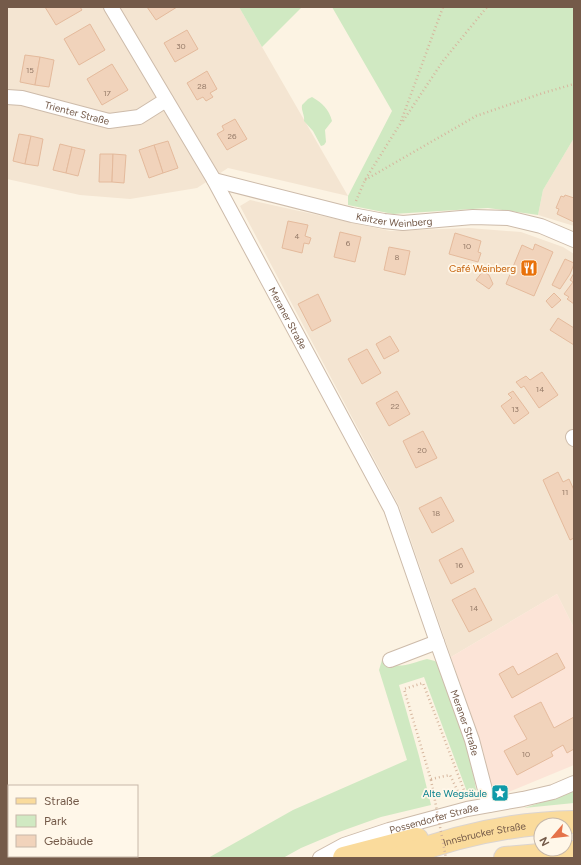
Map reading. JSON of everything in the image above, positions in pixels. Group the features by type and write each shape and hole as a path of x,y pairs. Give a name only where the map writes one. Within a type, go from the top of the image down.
{"main road":[{"name":"Innsbrucker Straße","path":"398,858 470,834 505,828 574,822"},
{"path":"344,858 421,838 470,834"},
{"path":"505,858 574,852"}],"street":[{"name":"Meraner Straße","path":"111,7 214,180 391,509 436,642 472,740 489,805"},
{"name":"Trienter Straße","path":"7,97 22,98 109,121 139,117 166,100"},
{"name":"Kaitzer Weinberg","path":"214,180 384,221 403,223 473,217 508,218 542,226 574,240"},
{"path":"390,660 436,642"},
{"name":"Possendorfer Straße","path":"320,858 344,845 388,830 467,809 553,792 574,782"}],"path":[{"path":"400,124 443,7"},
{"path":"352,214 365,180 400,124 443,62 487,7"},
{"path":"365,180 476,116 574,84"},
{"path":"446,858 431,780 404,689 423,683 464,793 463,798 467,809"},
{"path":"431,780 450,775 458,794"}],"shaded area":[{"path":"7,7 239,7 348,196 228,168 197,188 130,199 80,195 7,179"},
{"path":"574,138 574,226 538,215 543,190"},
{"path":"250,200 390,231 469,228 521,232 563,247 574,254 574,628 557,594 451,657 399,506 240,206"},
{"path":"557,594 574,628 574,765 504,794 502,790 492,793 483,751 451,657"}],"green space":[{"path":"239,7 302,7 262,47"},
{"path":"332,7 574,7 574,138 543,190 538,215 488,208 393,214 348,205 348,196 392,111"},
{"path":"312,97 325,107 332,121 325,130 326,142 321,146 313,131 304,121 302,105"},
{"path":"427,659 435,661 441,666 466,746 477,795 469,797 424,677 399,685 431,805 381,817 339,832 301,848 283,858 208,858 293,810 407,760 379,670 382,660 399,666"},
{"path":"574,790 574,803 524,808 552,799"}],"building":[{"path":"45,7 80,7 82,10 56,25"},
{"path":"147,7 177,7 156,20"},
{"path":"90,24 105,50 79,65 64,39"},
{"path":"187,30 198,49 175,62 164,43"},
{"path":"25,55 40,57 35,85 20,82"},
{"path":"40,57 54,60 49,87 35,85"},
{"path":"112,64 128,90 102,105 87,79"},
{"path":"207,71 217,89 210,93 213,97 206,101 203,97 197,100 187,83"},
{"path":"235,119 247,139 227,150 217,134 224,130 222,126"},
{"path":"19,134 31,136 25,164 13,161"},
{"path":"31,136 43,139 38,166 25,164"},
{"path":"168,141 178,168 163,173 154,145"},
{"path":"60,144 72,147 66,173 53,170"},
{"path":"154,145 163,173 149,178 139,150"},
{"path":"72,147 85,150 78,176 66,173"},
{"path":"100,154 113,154 112,182 99,182"},
{"path":"113,154 126,155 124,183 112,182"},
{"path":"565,195 574,198 574,222 557,214 559,209 556,208 561,196 564,197"},
{"path":"288,221 308,225 305,236 311,238 309,244 304,243 302,253 282,248"},
{"path":"340,232 361,237 355,262 334,257"},
{"path":"455,233 481,241 478,252 481,253 478,262 449,254"},
{"name":"Café Weinberg","path":"535,244 553,252 534,296 506,284 522,245 533,250"},
{"path":"389,247 410,251 405,275 384,270"},
{"path":"565,259 574,264 570,274 560,289 552,285"},
{"path":"483,271 489,275 493,284 489,289 476,280"},
{"path":"574,273 574,304 567,299 569,297 564,294 573,282 570,280"},
{"path":"554,293 561,300 552,308 546,301"},
{"path":"318,294 331,321 312,331 298,304"},
{"path":"558,318 574,328 574,345 550,330"},
{"path":"390,336 399,351 384,359 376,344"},
{"path":"367,349 381,373 362,384 348,359"},
{"path":"542,372 558,395 539,408 524,386 521,388 516,382 526,376 530,380"},
{"path":"397,391 410,414 389,426 376,403"},
{"path":"513,391 529,413 514,424 501,406 512,398 508,394"},
{"path":"423,431 437,458 416,468 403,441"},
{"path":"558,472 563,482 569,479 574,490 574,538 570,540 543,480"},
{"path":"441,497 454,521 432,533 419,508"},
{"path":"462,548 474,572 451,584 439,560"},
{"path":"475,588 492,620 469,632 452,600"},
{"path":"557,653 565,668 512,698 499,674 513,666 518,675"},
{"path":"541,702 554,728 574,717 574,749 567,753 563,745 551,752 553,756 517,775 504,751 527,739 514,716"}],"place":[{"name":"Café Weinberg","path":"529,268"},
{"name":"Alte Wegsäule","path":"500,793"}]}
